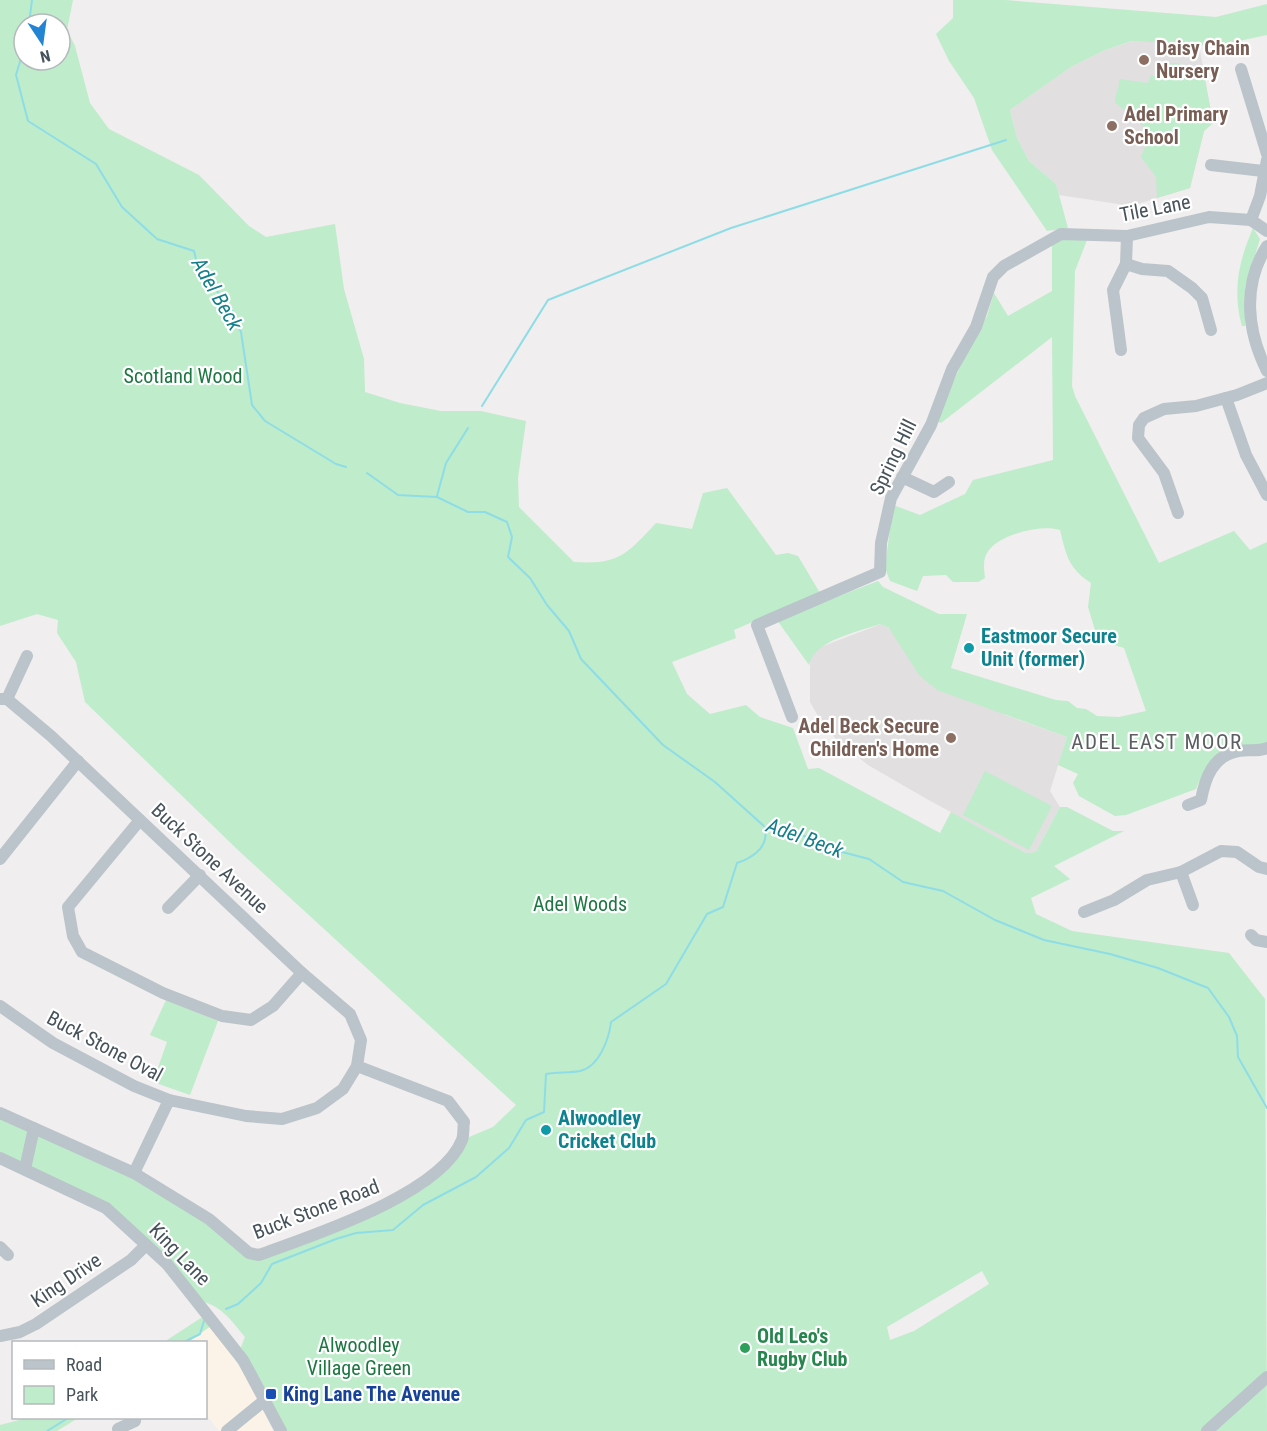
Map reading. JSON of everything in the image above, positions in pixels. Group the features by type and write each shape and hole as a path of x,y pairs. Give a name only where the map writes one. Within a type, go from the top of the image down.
{"street":[{"path":"1241,69 1260,137 1267,152"},
{"path":"1210,165 1265,166 1260,196 1251,220 1267,231"},
{"name":"Tile Lane","path":"1047,240 1061,234 1071,233 1127,236 1209,217 1251,220"},
{"path":"1121,350 1113,291 1126,264 1127,236"},
{"name":"Spring Hill","path":"792,717 757,625 880,572 881,543 889,504 931,424 952,369 976,327 993,277 1004,266 1047,240"},
{"path":"1267,246 1256,269 1250,300 1253,338 1267,371"},
{"path":"1126,264 1142,269 1168,271 1192,288 1202,298 1210,330"},
{"path":"1178,513 1164,473 1138,438 1138,425 1143,418 1164,409 1196,406 1267,383"},
{"path":"1226,398 1246,455 1267,495"},
{"path":"902,477 934,492 949,482"},
{"path":"3,699 27,656"},
{"name":"Buck Stone Avenue","path":"3,699 78,761 302,972 350,1014 361,1040 357,1066"},
{"path":"1188,805 1201,800 1206,775 1218,761 1237,751 1267,748"},
{"path":"0,859 78,761"},
{"path":"140,820 68,907 73,936 82,952 163,993 222,1016 251,1020 273,1006 302,972"},
{"path":"1084,912 1114,900 1154,877 1181,872 1228,850 1244,855 1259,867 1267,869"},
{"path":"1181,872 1193,905"},
{"path":"168,908 200,875"},
{"path":"1251,935 1256,940 1267,942"},
{"name":"Buck Stone Oval","path":"0,1006 53,1043 134,1086 169,1100 246,1116 282,1119 317,1108 343,1089 357,1066"},
{"name":"Buck Stone Road","path":"0,1113 134,1173 209,1219 249,1253 259,1255 382,1208 424,1180 449,1158 462,1140 464,1122 448,1101 357,1066"},
{"path":"134,1173 169,1100"},
{"path":"25,1169 34,1128"},
{"name":"King Lane","path":"0,1158 105,1209 147,1245 189,1289 243,1360 280,1431"},
{"name":"King Drive","path":"0,1336 20,1332 36,1324 131,1260 147,1245"},
{"path":"1207,1431 1267,1377"},
{"path":"227,1431 265,1400"},
{"path":"118,1429 136,1423"}],"shaded area":[{"name":"Adel Primary School","path":"1133,41 1199,45 1213,123 1204,131 1190,188 1131,206 1059,195 1056,184 1029,161 1017,138 1010,110 1071,67 1105,50"},
{"name":"Adel Beck Secure Children's Home","path":"881,624 890,629 897,639 1005,715 1067,737 1050,791 1060,807 1036,852 1026,853 868,765 836,739 822,723 810,702 810,657 818,648"},
{"path":"211,1326 246,1376 273,1431 219,1431 207,1415 207,1341 189,1341"}],"green space":[{"path":"0,0 73,0 71,12 12,12 12,72 72,72 72,40 90,103 109,129 199,175 249,226 266,237 335,224 344,289 364,359 365,392 400,403 441,411 481,411 526,421 518,478 519,507 574,562 602,562 621,555 637,543 656,523 692,529 703,493 727,488 776,555 788,553 798,556 820,593 734,630 736,638 672,662 687,694 710,714 746,705 760,717 793,728 808,769 819,768 940,833 951,812 1026,853 1036,852 1060,807 1067,807 1113,831 1124,831 1054,866 1070,879 1031,898 1036,914 1072,931 1229,953 1265,999 1267,1431 285,1431 241,1347 245,1337 230,1319 212,1305 198,1301 106,1208 0,1158 0,1113 134,1173 249,1253 315,1234 424,1180 462,1140 493,1127 516,1105 239,851 85,702 76,662 57,633 58,620 37,614 0,626","holes":["982,1271 989,1284 914,1331 890,1340 887,1327"]},
{"path":"953,0 1005,0 1216,17 1267,4 1267,35 1215,46 1132,41 1105,50 1071,67 1010,110 1017,138 1029,161 1056,184 1068,228 1047,231 992,150 974,98 949,61 936,34 953,18"},
{"path":"1161,63 1177,63 1204,74 1213,123 1204,131 1190,188 1157,198 1156,177 1141,157 1145,147 1146,129 1115,102 1119,79 1148,83 1151,75 1155,76"},
{"path":"1253,228 1260,239 1245,288 1245,326 1242,326 1237,288 1238,276"},
{"path":"1061,240 1087,240 1075,271 1072,386 1075,396 1159,563 1234,531 1250,550 1267,542 1267,744 1233,753 1216,762 1208,768 1196,789 1126,815 1115,816 1079,796 1073,783 1078,774 1058,765 1067,737 937,690 919,675 889,628 880,624 838,638 819,649 809,665 777,620 878,581 883,587 939,614 967,614 951,668 1056,700 1068,701 1077,708 1086,709 1097,716 1119,717 1146,711 1124,648 1098,640 1088,607 1091,583 1073,567 1064,547 1060,530 1033,529 1012,535 995,544 985,557 985,578 978,582 953,582 946,575 923,576 917,591 890,581 885,568 893,505 920,515 965,494 973,480 1053,460 1052,337 941,423 936,421 962,362 987,316 994,293 1008,316 1052,291 1052,243"},
{"path":"985,771 1052,806 1029,850 963,815"},
{"path":"166,1000 218,1021 190,1095 153,1082 167,1042 150,1035"},
{"path":"204,1316 211,1326 189,1341 166,1341"},
{"path":"23,1419 76,1419 57,1431 0,1431 0,1425"}],"waterway":[{"name":"Adel Beck","path":"30,12 32,0"},
{"name":"Adel Beck","path":"17,72 28,121 96,164 122,207 157,239 194,251 197,264 232,311 241,332 252,405 265,421 336,464 346,467"},
{"path":"482,406 548,300 731,228 1006,140"},
{"path":"437,496 446,463 468,428"},
{"name":"Adel Beck","path":"367,473 398,495 437,497 468,512 485,512 507,522 512,537 508,557 530,578 547,605 569,631 581,659 663,745 715,782 765,827 817,839 842,852 869,859 903,882 943,891 995,920 1044,940 1110,954 1158,968 1208,988 1229,1017 1237,1036 1238,1057 1267,1108"},
{"path":"226,1309 238,1304 261,1283 272,1264 356,1233 393,1230 423,1205 476,1177 509,1148 526,1120 544,1112 546,1074 580,1071 593,1064 602,1051 611,1022 666,984 707,914 723,907 737,863 749,858 759,850 765,840 765,827"},
{"path":"186,1341 200,1334 204,1321"},
{"path":"47,1431 66,1419"}],"place":[{"name":"Daisy Chain Nursery","path":"1144,60"},
{"name":"Adel Primary School","path":"1112,126"},
{"name":"Eastmoor Secure Unit (former)","path":"969,648"},
{"name":"Adel Beck Secure Children's Home","path":"951,738"},
{"name":"Alwoodley Cricket Club","path":"546,1130"},
{"name":"Old Leo's Rugby Club","path":"745,1348"},
{"name":"King Lane The Avenue","path":"271,1394"}],"district":[{"name":"ADEL EAST MOOR","path":"1157,742"}],"park label":[{"name":"Scotland Wood","path":"183,376"},
{"name":"Adel Woods","path":"580,904"},
{"name":"Alwoodley Village Green","path":"359,1356"}]}
